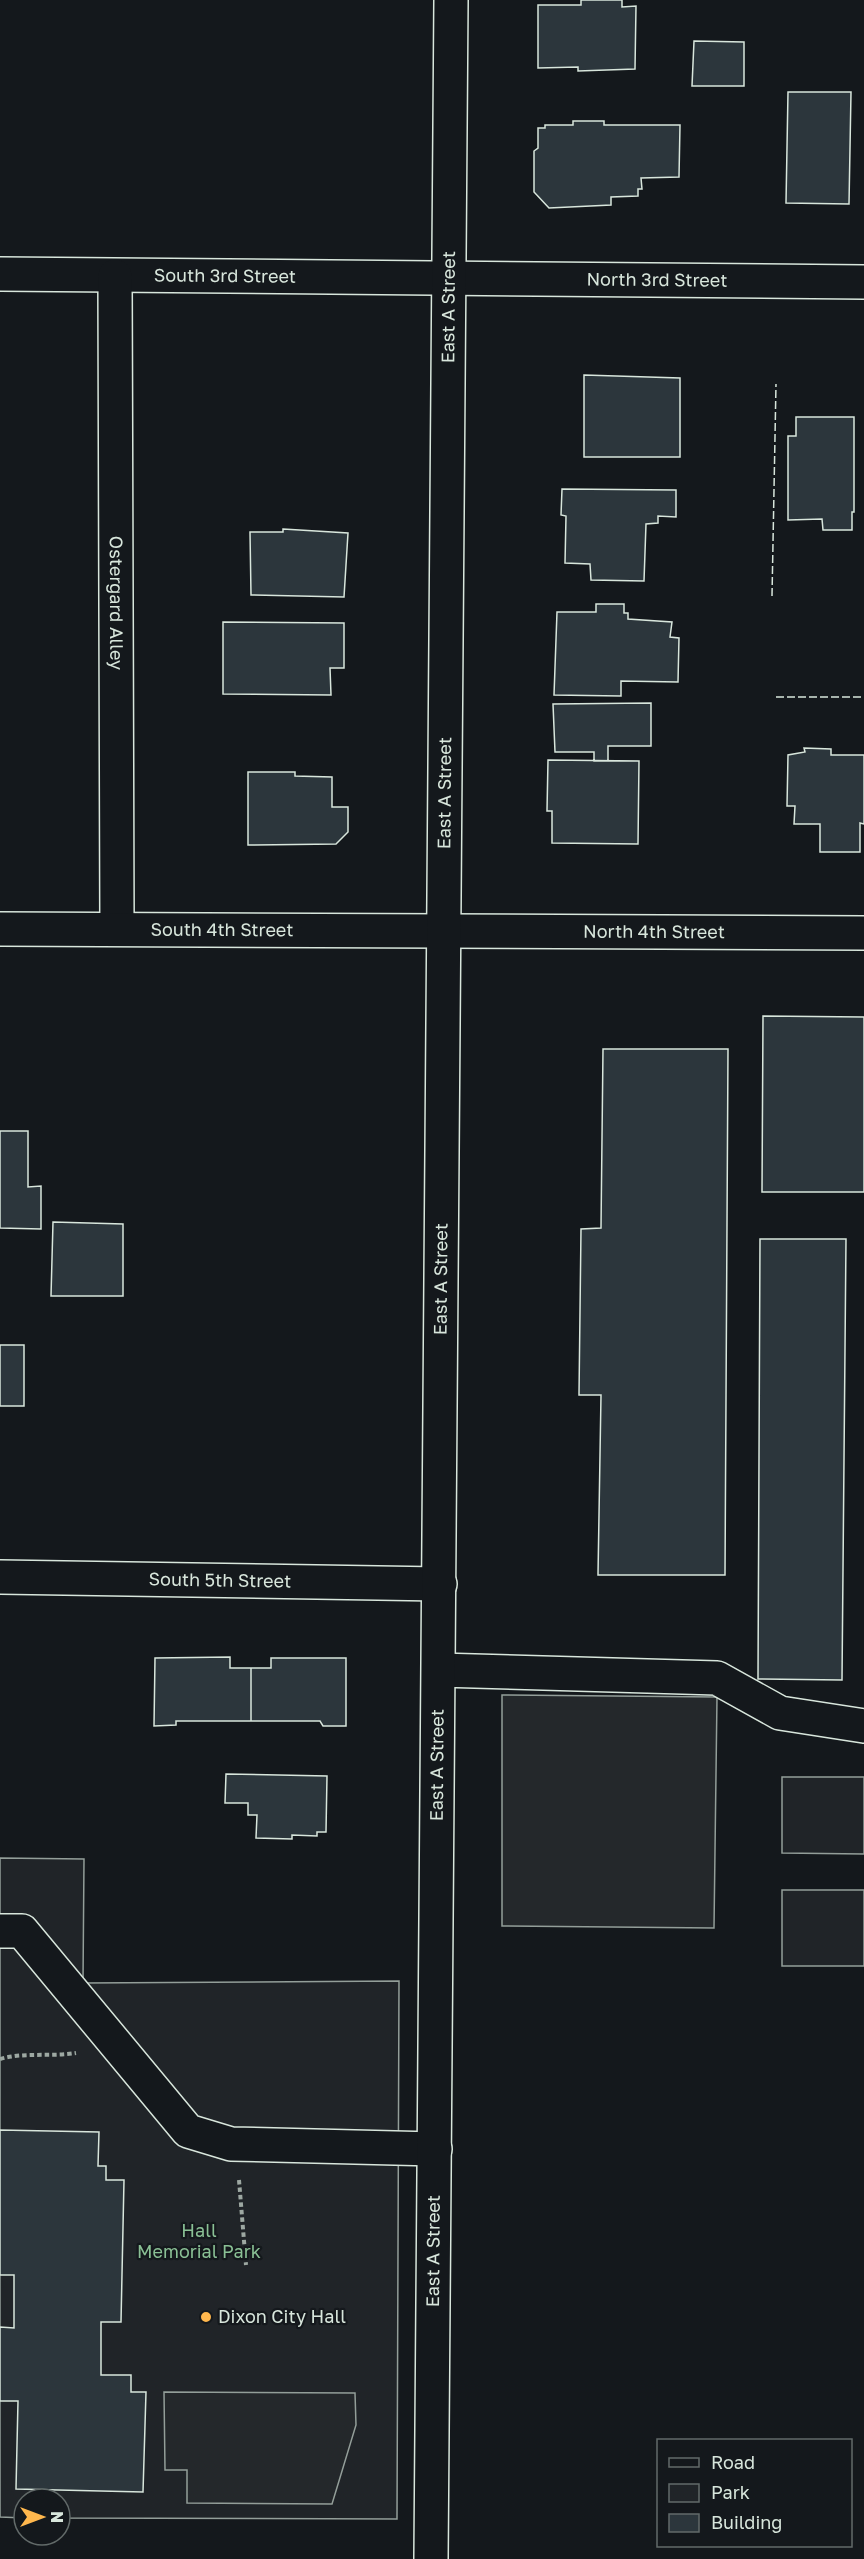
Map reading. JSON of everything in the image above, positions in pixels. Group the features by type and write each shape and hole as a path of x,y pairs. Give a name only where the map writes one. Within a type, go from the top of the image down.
{"street":[{"name":"East A Street","path":"431,2559 451,0"},
{"name":"South 3rd Street","path":"0,274 450,277"},
{"name":"Ostergard Alley","path":"115,276 117,930"},
{"name":"North 3rd Street","path":"450,277 864,282"},
{"name":"South 4th Street","path":"0,929 444,930"},
{"name":"North 4th Street","path":"444,930 864,933"},
{"name":"South 5th Street","path":"0,1577 440,1584"},
{"path":"439,1670 717,1678 780,1713 864,1726"},
{"path":"0,1931 22,1931 188,2131 231,2144 435,2150"}],"green space":[{"path":"782,1777 864,1777 864,1854 782,1853"},
{"name":"Hall Memorial Park","path":"0,1858 84,1859 83,1983 399,1981 397,2519 72,2518 72,2487 12,2487 12,2518 0,2517"},
{"path":"782,1890 864,1890 864,1966 782,1966"}],"shaded area":[{"path":"502,1695 717,1697 714,1928 502,1926"},
{"path":"164,2392 355,2393 356,2425 332,2504 187,2503 187,2470 165,2470"}],"building":[{"path":"581,0 622,0 622,7 636,6 635,69 578,71 578,67 538,68 538,5 581,5"},
{"path":"694,41 744,42 744,86 692,86"},
{"path":"788,92 851,92 849,204 786,203"},
{"path":"573,121 604,121 604,125 680,125 679,177 641,178 642,189 638,189 638,196 611,197 611,205 549,208 534,192 534,151 538,148 538,128 545,128 545,125 573,125"},
{"path":"584,375 680,378 680,457 584,457"},
{"path":"796,417 854,417 852,530 823,530 822,519 788,520 788,436 796,436"},
{"path":"562,489 676,490 676,517 658,516 658,523 646,524 644,581 591,580 590,564 565,563 566,516 561,515"},
{"path":"283,529 348,533 344,597 251,595 250,532 283,532"},
{"path":"596,604 624,604 624,613 628,613 628,619 672,622 670,637 679,638 678,682 621,681 621,696 554,695 557,612 596,612"},
{"path":"223,622 344,623 344,668 330,668 331,695 223,694"},
{"path":"651,703 651,746 608,746 608,761 594,761 594,752 555,752 553,704"},
{"path":"804,748 831,749 831,755 864,755 864,824 860,823 860,852 820,852 820,824 794,824 795,806 787,806 788,755 805,752"},
{"path":"548,760 639,761 638,844 552,843 552,811 547,811"},
{"path":"248,772 295,772 295,776 332,777 332,807 348,807 348,832 336,844 248,845"},
{"path":"763,1016 864,1017 864,1192 762,1192"},
{"path":"603,1049 728,1049 725,1575 598,1575 601,1395 579,1395 581,1229 601,1228"},
{"path":"0,1131 28,1131 28,1187 41,1186 41,1229 0,1228"},
{"path":"53,1222 123,1224 123,1296 51,1296"},
{"path":"760,1239 846,1239 842,1680 758,1679"},
{"path":"0,1345 24,1345 24,1406 0,1406"},
{"path":"230,1657 230,1668 251,1668 251,1721 176,1721 176,1725 154,1726 155,1658"},
{"path":"271,1658 346,1658 346,1726 323,1726 320,1721 251,1721 251,1668 271,1668"},
{"path":"226,1774 327,1776 326,1832 317,1832 317,1836 292,1835 292,1839 256,1838 257,1815 248,1815 248,1803 225,1803"},
{"path":"0,2130 99,2132 98,2166 106,2166 106,2180 124,2180 121,2322 101,2322 101,2375 131,2375 131,2392 146,2392 143,2492 72,2490 72,2487 16,2487 18,2401 0,2401 0,2327 14,2328 14,2275 0,2275"}],"fence":[{"path":"772,596 776,384"},
{"path":"776,697 864,697"}],"place":[{"name":"Dixon City Hall","path":"206,2317"}]}
